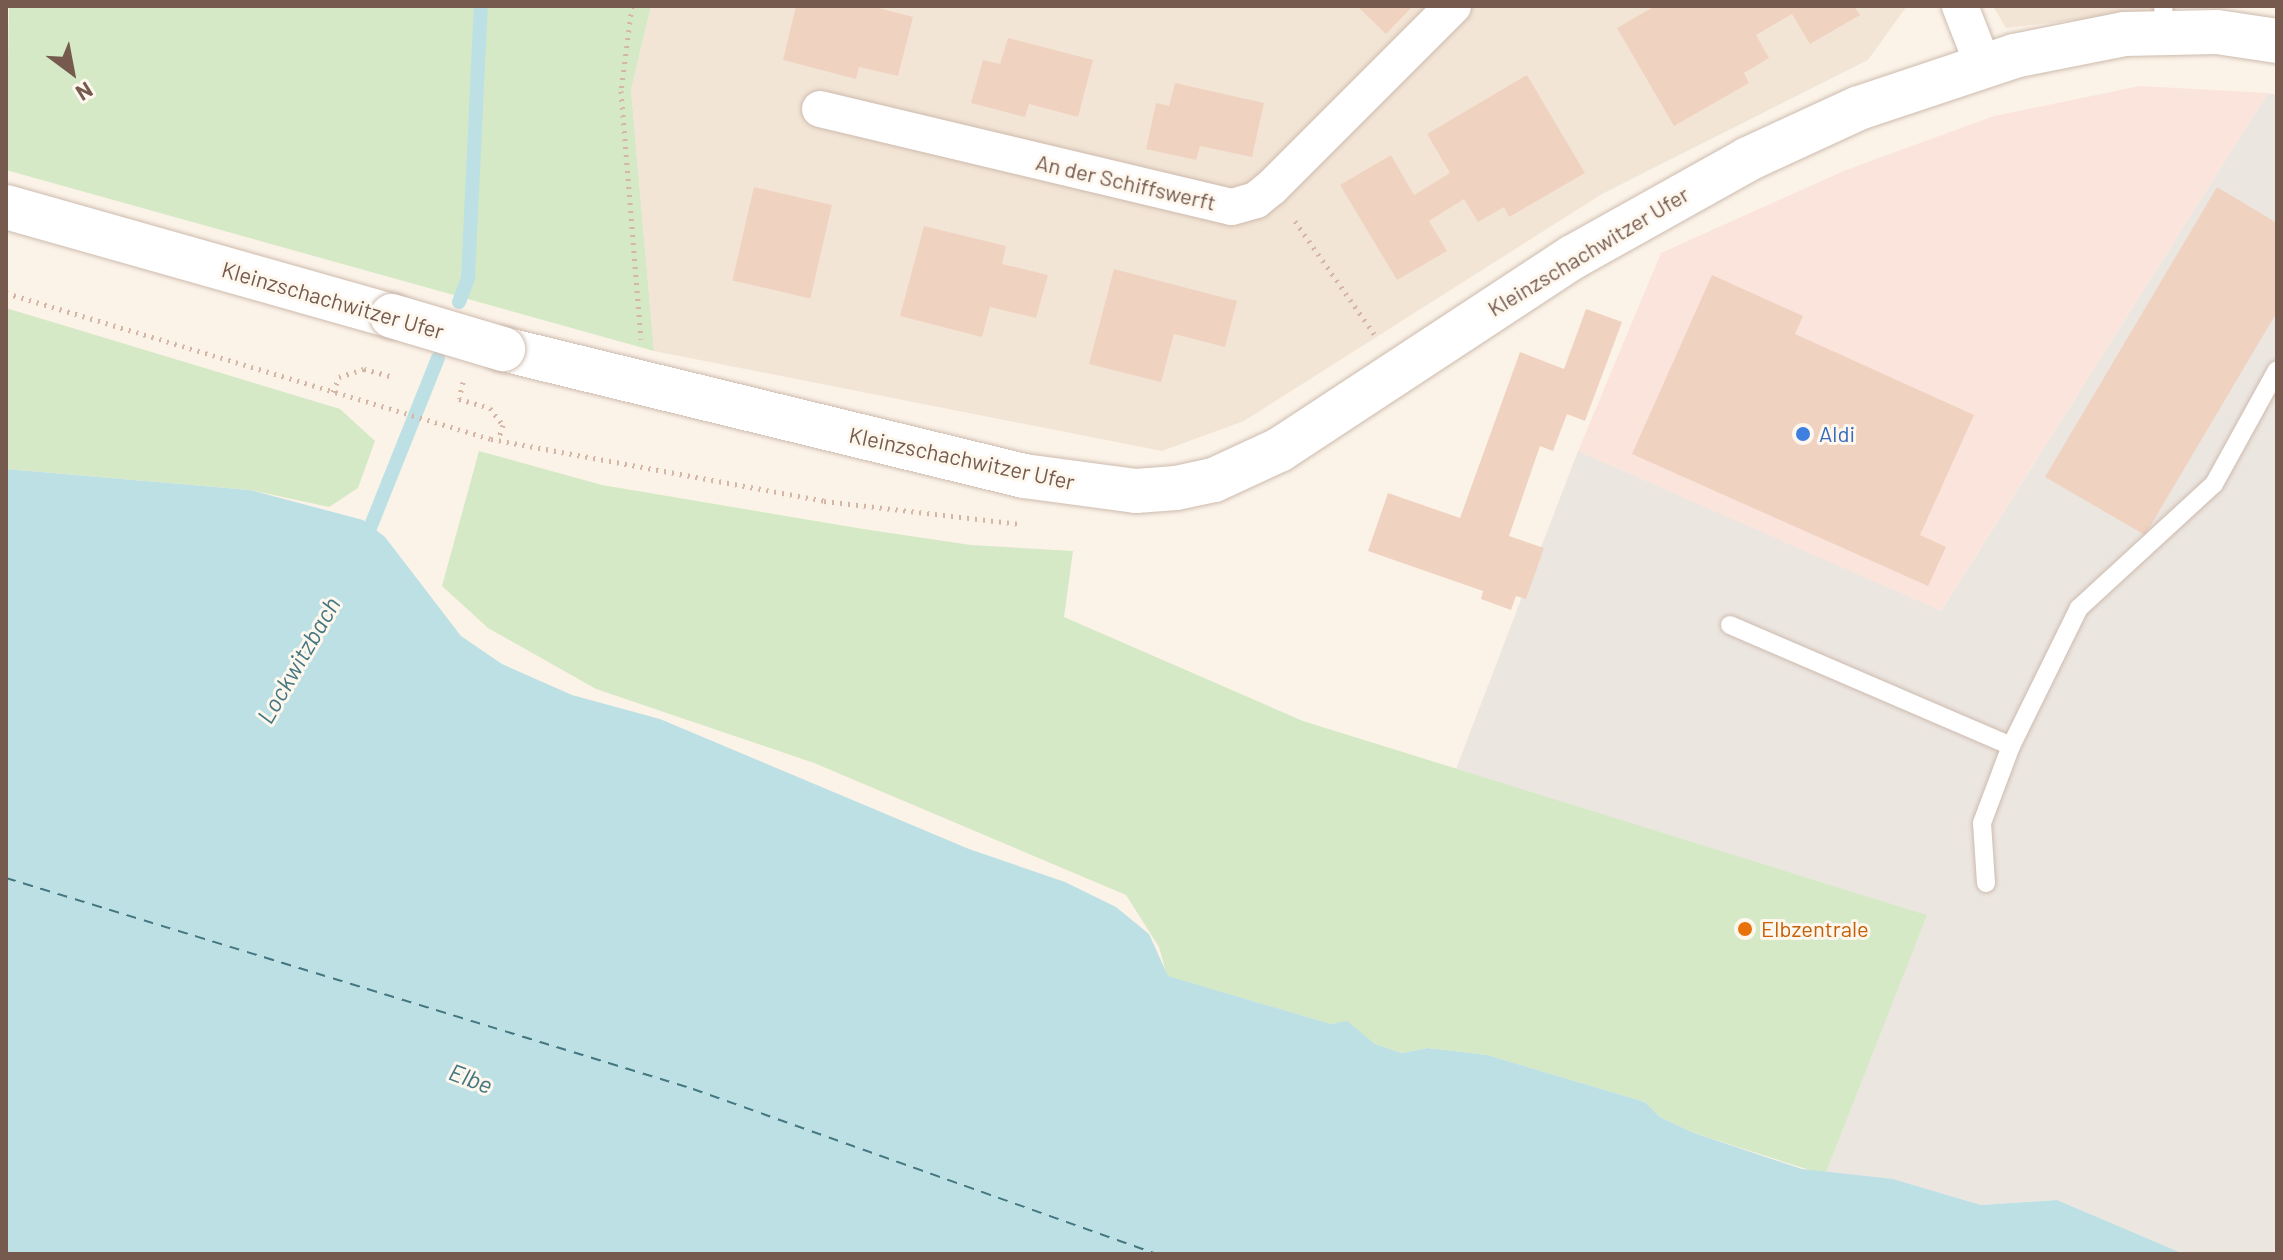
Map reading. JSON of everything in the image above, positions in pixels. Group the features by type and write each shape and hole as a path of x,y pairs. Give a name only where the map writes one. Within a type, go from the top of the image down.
{"street":[{"name":"An der Schiffswerft","path":"820,109 1232,207 1256,200 1272,187 1453,6"},
{"path":"1960,6 1983,65"},
{"name":"Kleinzschachwitzer Ufer","path":"6,207 503,349 627,381 1024,476 1136,491 1214,480 1249,466 1573,257 1735,165 1859,108 1983,65 2164,18 2217,32 2277,41"}],"lane":[{"path":"1986,883 1982,823 2011,746 2079,608 2214,484 2277,370"},
{"path":"1730,625 2011,746"}],"path":[{"path":"627,381 642,335 621,91 632,6"},
{"path":"1272,187 1396,370"},
{"path":"6,293 494,439 503,425 490,408 459,399"},
{"path":"333,392 339,377 364,369 390,376"}],"shaded area":[{"path":"651,6 1907,6 1868,60 1602,194 1244,421 1162,451 654,351 631,90"},
{"path":"1993,6 2197,6 2006,28"},
{"path":"2140,86 2268,93 1940,612 1578,451 1661,253 1846,170 1994,116"},
{"path":"2268,93 2277,95 2277,1254 2184,1254 2057,1200 1981,1205 1893,1179 1825,1175 1926,915 1456,769 1578,451 1941,611"}],"green space":[{"path":"9,6 651,6 631,90 654,351 6,170"},
{"path":"6,308 340,409 375,441 358,488 329,507 250,490 6,469"},
{"path":"479,451 602,485 863,529 971,545 1073,551 1064,617 1303,721 1927,915 1825,1175 1694,1133 1660,1117 1645,1102 1487,1055 1428,1048 1402,1053 1375,1044 1347,1022 1331,1024 1167,976 1159,947 1126,895 814,763 596,689 488,628 442,586"}],"water":[{"name":"Elbe","path":"6,469 250,490 363,520 385,537 461,636 502,664 572,695 660,719 969,849 1065,882 1116,907 1149,934 1168,976 1331,1024 1347,1021 1375,1044 1402,1053 1428,1048 1487,1055 1645,1102 1660,1117 1694,1133 1802,1169 1893,1179 1981,1205 2057,1200 2184,1254 6,1254"}],"building":[{"path":"796,6 871,6 913,17 898,76 859,67 856,79 783,60"},
{"path":"1357,6 1413,6 1386,34"},
{"path":"1655,6 1854,6 1860,15 1810,44 1792,14 1756,35 1769,58 1744,73 1749,83 1674,126 1617,28"},
{"path":"1008,38 1093,60 1078,117 1029,104 1025,117 971,103 983,60 1000,64"},
{"path":"1527,75 1585,173 1509,217 1504,207 1478,222 1464,199 1429,221 1447,251 1397,280 1340,185 1391,155 1414,195 1450,173 1427,134"},
{"path":"1175,83 1264,103 1252,157 1200,146 1196,160 1146,149 1156,103 1169,106"},
{"path":"754,187 832,205 810,299 732,281"},
{"path":"2217,187 2277,223 2277,312 2145,535 2045,477"},
{"path":"924,226 1006,246 1002,264 1048,275 1036,318 990,307 982,337 900,316"},
{"path":"1114,269 1237,301 1225,347 1174,334 1161,382 1089,364"},
{"name":"Aldi","path":"1712,275 1803,316 1795,334 1974,415 1920,535 1946,547 1928,586 1632,454"},
{"path":"1586,309 1622,322 1585,421 1567,414 1553,451 1540,446 1509,536 1544,548 1526,599 1516,596 1511,610 1481,599 1483,591 1368,551 1388,493 1460,518 1520,352 1564,369"}],"waterway":[{"name":"Lockwitzbach","path":"459,302 468,278 481,6"},
{"name":"Lockwitzbach","path":"364,543 438,358"}],"ferry route":[{"path":"6,878 693,1089 1156,1254"}],"place":[{"name":"Aldi","path":"1803,434"},
{"name":"Elbzentrale","path":"1745,929"}]}
